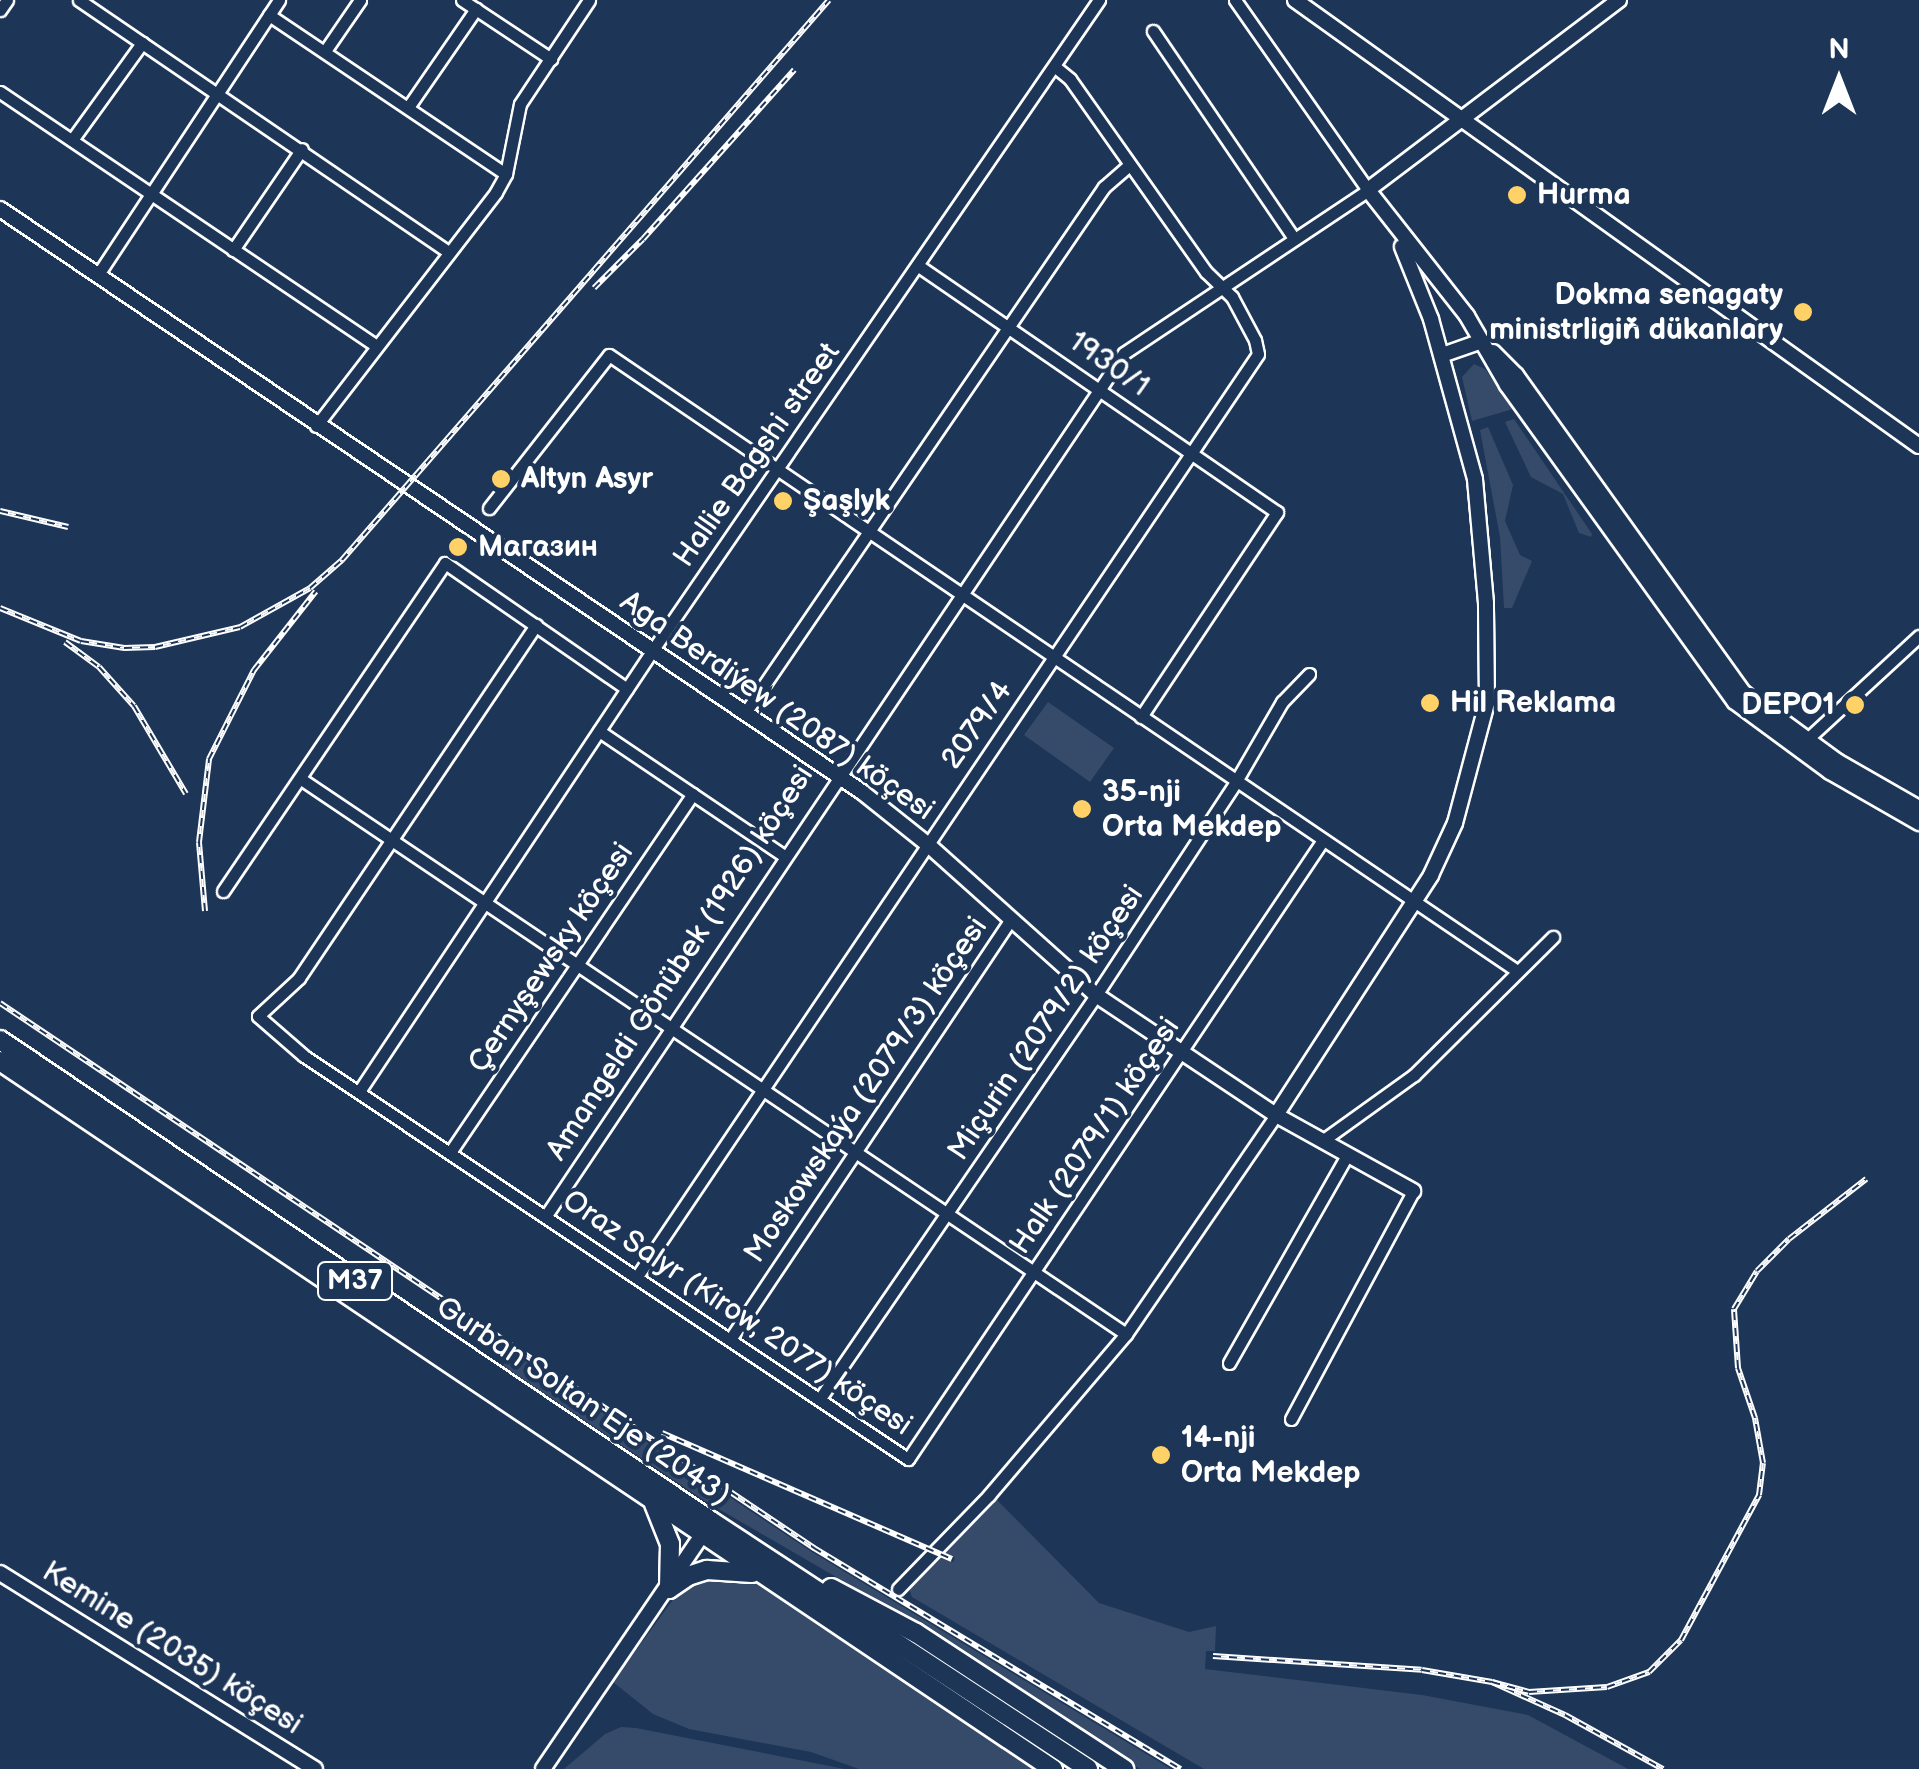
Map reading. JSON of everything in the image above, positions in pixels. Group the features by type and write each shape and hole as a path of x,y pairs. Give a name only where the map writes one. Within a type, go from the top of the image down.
{"highway":[{"name":"Gurban Soltan Eje (2043)","path":"0,1040 707,1529 762,1574 1053,1769"},
{"name":"Gurban Soltan Eje (2043)","path":"0,1062 649,1498 707,1529 740,1540 1088,1769"},
{"path":"649,1498 662,1516 670,1544 668,1590"},
{"path":"740,1540 916,1633 1124,1769"},
{"name":"Gurban Soltan Eje (2043)","path":"668,1590 688,1576 707,1570 762,1574"}],"street":[{"path":"0,10 7,0"},
{"path":"79,0 450,252"},
{"path":"97,276 280,0"},
{"path":"325,51 360,0"},
{"path":"462,0 551,59"},
{"path":"316,426 506,174 520,104 589,0"},
{"name":"Hallie Bagshi street","path":"360,1090 652,651 920,267 1098,0"},
{"path":"1235,0 1394,228 1482,340 1507,385 1698,656 1746,712 1919,808"},
{"path":"1295,0 1919,446"},
{"name":"Amangeldi Gönübek (1926) köçesi","path":"547,1214 837,776 1130,346 1368,190 1619,0"},
{"path":"409,106 476,10"},
{"path":"270,15 506,174"},
{"path":"1153,31 1293,237"},
{"path":"72,140 142,43"},
{"path":"1055,67 1070,79 1219,286"},
{"path":"0,92 376,346"},
{"path":"233,250 302,149"},
{"path":"745,713 1108,181 1129,165"},
{"name":"Aga Berdiýew (2087) köçesi","path":"0,209 837,776 926,843 1096,996 1276,1115 1413,1190"},
{"path":"898,1590 989,1495 1126,1334 1276,1115 1414,901 1455,822 1489,688 1474,479 1442,355 1394,228"},
{"name":"1930/1","path":"920,267 1270,502 1276,517 1141,716"},
{"name":"2079/4","path":"638,1275 1258,354 1256,340 1232,296 1219,286"},
{"path":"1442,355 1482,340"},
{"path":"489,508 609,355 1235,783 1518,971"},
{"path":"223,891 445,563 627,689"},
{"path":"394,841 536,625"},
{"path":"1801,744 1919,636"},
{"name":"Miçurin (2079/2) köçesi","path":"821,1397 1096,996 1235,783 1282,702 1309,674"},
{"path":"599,731 784,856"},
{"path":"1801,744 1919,823"},
{"path":"301,779 1126,1334"},
{"name":"Çernyşewsky köçesi","path":"452,1150 693,794"},
{"name":"Halk (2079/1) köçesi","path":"908,1459 1322,840"},
{"name":"Oraz Salyr (Kirow, 2077) köçesi","path":"394,841 300,978 258,1016 267,1027 908,1459"},
{"name":"Moskowskaýa (2079/3) köçesi","path":"730,1338 1010,919"},
{"path":"1322,1141 1414,1075 1554,936"},
{"path":"1229,1364 1347,1155"},
{"path":"1291,1419 1413,1190"},
{"path":"544,1769 707,1529"},
{"name":"Kemine (2035) köçesi","path":"0,1573 315,1769"}],"shaded area":[{"path":"1474,364 1485,369 1513,409 1472,421 1462,377"},
{"path":"1514,419 1592,534 1591,537 1579,533 1563,494 1531,477 1505,422"},
{"path":"1488,427 1513,485 1505,521 1520,555 1532,561 1512,608 1504,608 1500,537 1480,430"},
{"path":"1048,702 1114,748 1090,782 1024,735"},
{"path":"510,1351 812,1552 1171,1769 1140,1769 912,1621 705,1501 503,1366"},
{"path":"997,1500 1099,1603 1189,1632 1216,1626 1215,1651 1206,1651 1205,1669 1422,1695 1528,1715 1628,1769 1204,1769 912,1597 909,1589 940,1557 953,1562 955,1558 945,1553"},
{"path":"716,1576 756,1583 1032,1769 859,1769 811,1752 689,1729 653,1714 613,1682 680,1590"},
{"path":"621,1727 845,1769 564,1769 605,1734"}],"railway":[{"path":"0,608 81,641 124,648 155,647 240,627 310,588 342,560 829,0"},
{"path":"594,288 794,70"},
{"path":"0,511 68,527"},
{"path":"205,911 199,842 209,759 254,670 316,591"},
{"path":"65,642 99,667 134,706 186,794"},
{"path":"0,1003 814,1548 1181,1769"},
{"path":"1492,1682 1529,1692 1607,1687 1649,1672 1681,1640 1759,1495 1763,1463 1755,1418 1738,1368 1734,1309 1757,1271 1789,1239 1866,1179"},
{"path":"662,1433 952,1559"},
{"path":"1213,1656 1422,1670 1492,1682 1565,1715 1663,1769"}],"place":[{"name":"Hurma","path":"1517,195"},
{"name":"Dokma senagaty ministrligiň dükanlary","path":"1803,312"},
{"name":"Altyn Asyr","path":"501,479"},
{"name":"Şaşlyk","path":"783,501"},
{"name":"Магазин","path":"458,547"},
{"name":"Hil Reklama","path":"1430,703"},
{"name":"DEPO1","path":"1855,705"},
{"name":"35-nji Orta Mekdep","path":"1082,809"},
{"name":"14-nji Orta Mekdep","path":"1161,1455"}]}
